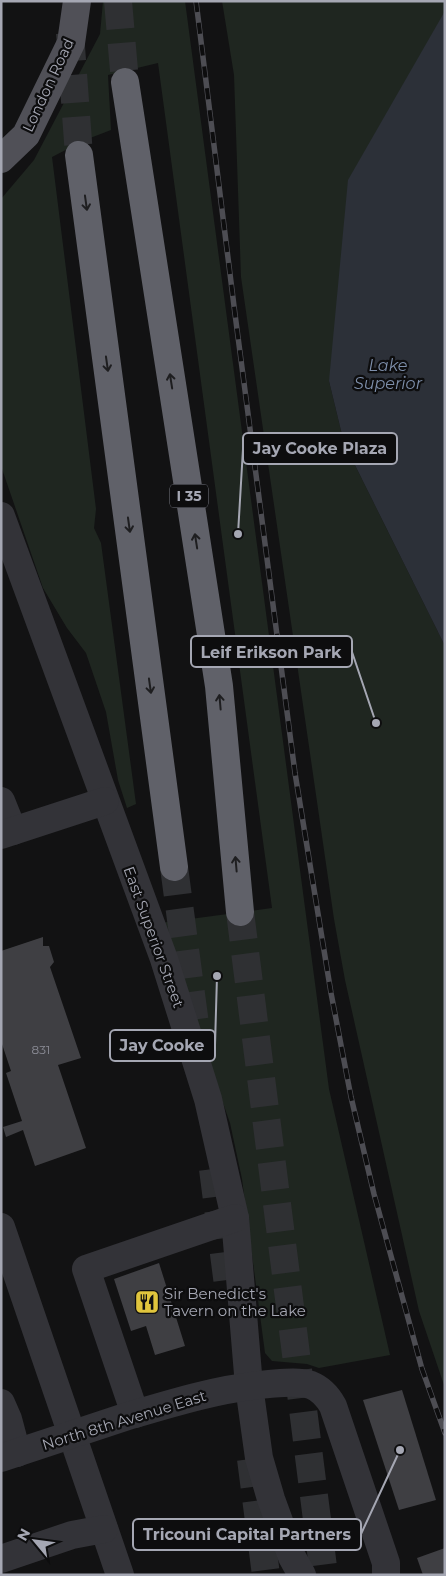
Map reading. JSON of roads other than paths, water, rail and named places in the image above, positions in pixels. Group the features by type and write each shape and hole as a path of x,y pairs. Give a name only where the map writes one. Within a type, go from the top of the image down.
{"highway":[{"name":"I 35","path":"125,82 219,686 240,912"},
{"path":"80,155 174,867"}],"main road":[{"name":"London Road","path":"1,159 26,135 63,60 71,43 77,1"}],"street":[{"name":"East Superior Street","path":"2,517 104,801 164,959 208,1100 235,1218 249,1386 259,1458 271,1499 292,1557 302,1575"},
{"path":"1,801 7,833 104,801"},
{"path":"135,1414 86,1269 235,1218"},
{"path":"1,1228 120,1575"},
{"name":"North 8th Avenue East","path":"9,1456 188,1398 249,1386 291,1382 311,1385 322,1391 330,1399 386,1563 386,1575"},
{"path":"1,1403 8,1420 9,1456"},
{"path":"1,1560 72,1535 104,1529"}],"water":[{"name":"Lake Superior","path":"445,11 445,646 344,443 329,381 348,180"}],"tunnel":[{"path":"118,1 125,82"},
{"path":"70,33 79,155"},
{"path":"174,867 197,1039"},
{"path":"240,912 324,1575"},
{"path":"213,1169 228,1285"},
{"path":"251,1459 266,1575"}],"railway":[{"path":"196,1 295,773 331,993 351,1097 374,1194 422,1369 445,1433"}],"place":[{"name":"Jay Cooke Plaza","path":"238,534"},
{"name":"Leif Erikson Park","path":"376,723"},
{"name":"Jay Cooke","path":"217,976"},
{"name":"Sir Benedict's Tavern on the Lake","path":"147,1302"},
{"name":"Tricouni Capital Partners","path":"400,1450"}]}
